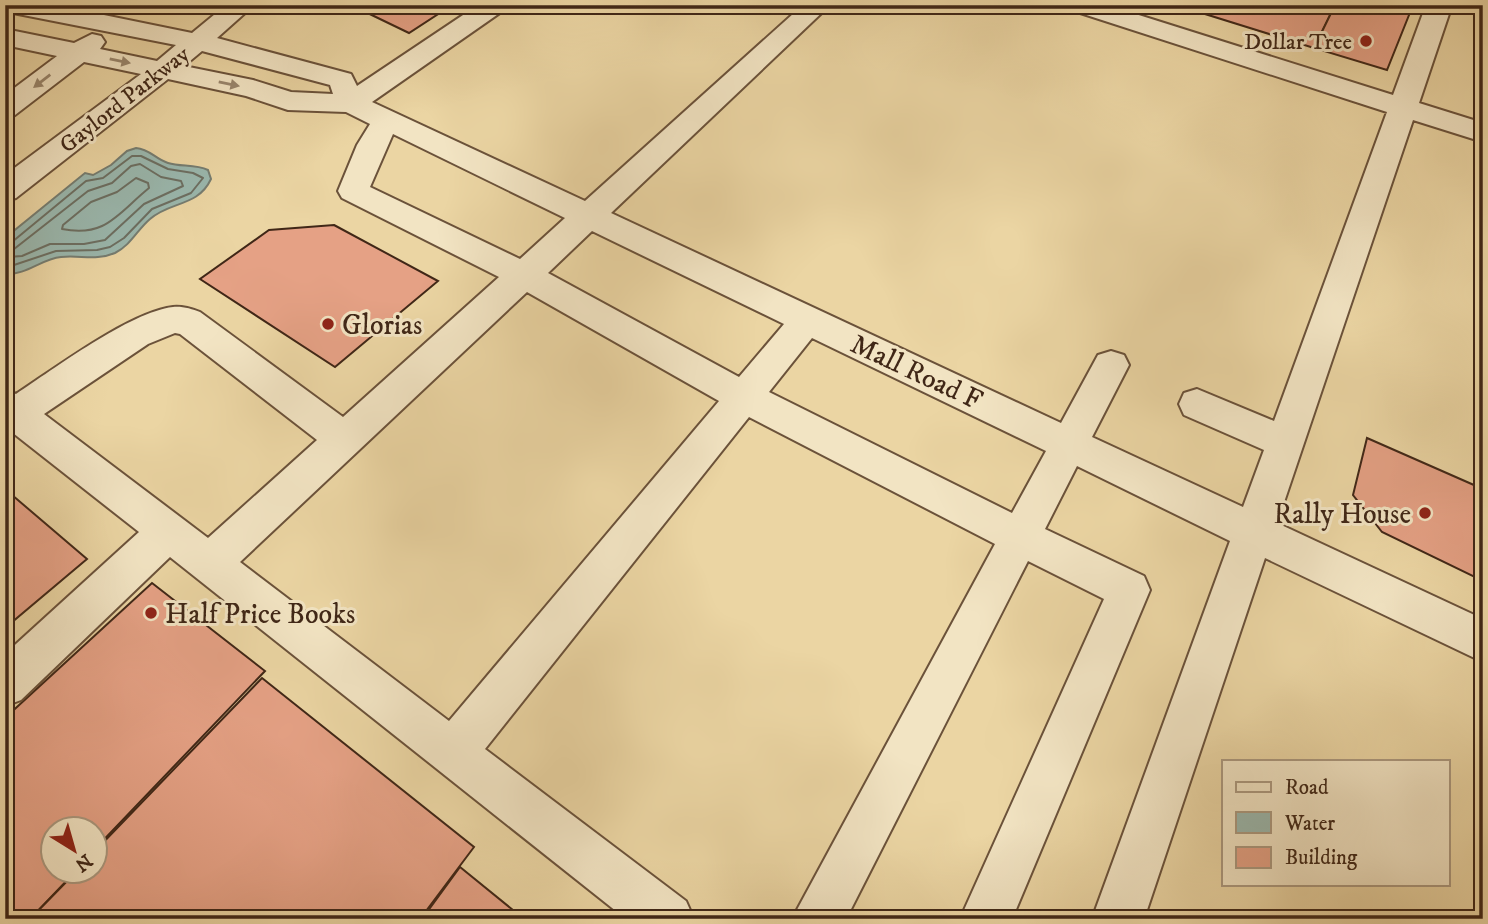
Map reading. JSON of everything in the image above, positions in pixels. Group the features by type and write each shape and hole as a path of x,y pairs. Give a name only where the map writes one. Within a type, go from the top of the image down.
{"street":[{"path":"5,109 139,5"},
{"name":"Gaylord Parkway","path":"5,191 242,5"},
{"path":"351,103 495,5"},
{"path":"210,563 818,5"},
{"path":"1080,5 1483,133"},
{"path":"1118,919 1252,530 1439,5"},
{"name":"Mall Road F","path":"26,6 244,51 341,80 351,103"},
{"name":"Mall Road F","path":"5,37 253,89 288,101 351,103 1483,641"},
{"path":"387,120 372,145 353,191 524,275 744,397 1129,590 986,919"},
{"path":"453,752 808,319"},
{"path":"345,440 188,321 173,320 136,334 9,413 169,531 668,919"},
{"path":"818,919 1111,365"},
{"path":"1196,404 1284,442"},
{"path":"5,684 169,531"}],"water":[{"path":"136,148 168,163 208,170 211,179 199,195 150,219 115,253 101,257 54,258 20,272 5,274 5,247 9,244 5,243 5,238 85,173 93,175 111,165 127,151"}],"building":[{"path":"351,5 452,5 409,33"},
{"path":"1176,5 1335,5 1314,48"},
{"path":"1335,5 1413,5 1387,70 1314,48"},
{"name":"Glorias","path":"334,225 438,281 335,367 200,279 269,230"},
{"name":"Rally House","path":"1367,438 1483,489 1483,581 1382,532 1353,495"},
{"path":"5,489 87,559 5,628"},
{"path":"152,583 265,671 108,835 108,816 38,816 38,886 62,886 30,919 5,919 5,808 12,801 5,794 5,718"},
{"path":"262,678 474,847 420,919 30,919 62,886 108,886 108,838"},
{"path":"460,867 524,919 422,919"}],"place":[{"name":"Dollar Tree","path":"1366,41"},
{"name":"Glorias","path":"328,324"},
{"name":"Rally House","path":"1425,513"},
{"name":"Half Price Books","path":"151,613"}]}
